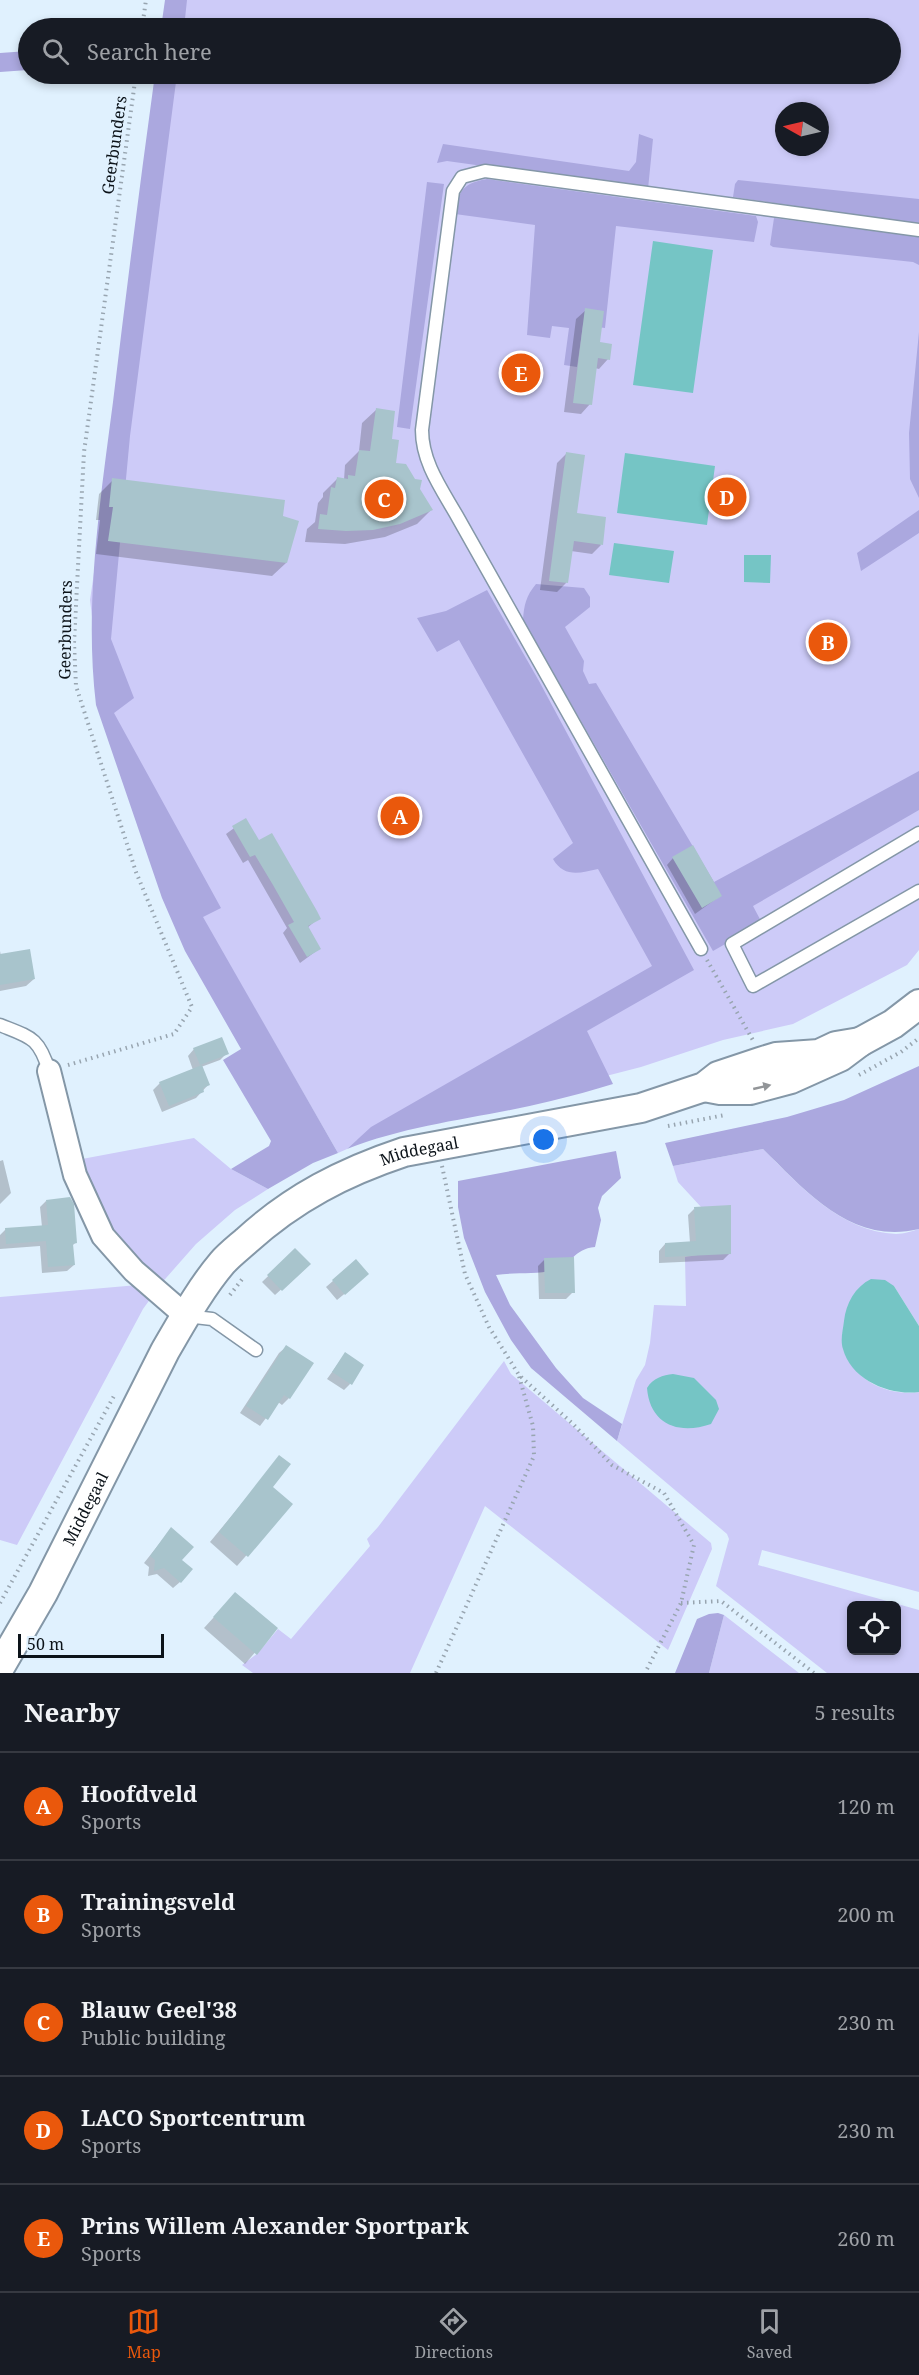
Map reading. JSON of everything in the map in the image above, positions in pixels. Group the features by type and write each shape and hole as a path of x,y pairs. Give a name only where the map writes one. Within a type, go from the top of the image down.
{"street":[{"name":"Middegaal","path":"704,1087 720,1090 750,1090 775,1084 840,1057 860,1042 893,1024 919,1004"},
{"name":"Middegaal","path":"0,1667 43,1593 165,1351 199,1317 222,1262 262,1226 309,1192 368,1164 404,1152 641,1108 704,1087 718,1076 760,1062 776,1058 819,1054 836,1046 860,1042"},
{"path":"49,1071 75,1175 103,1236 134,1271 199,1317"}],"lane":[{"path":"701,949 462,525 422,448 422,430 453,191 462,177 485,171 919,230"},
{"path":"919,833 732,944 753,986 919,891"},
{"path":"0,1025 33,1038 46,1059 49,1071"},
{"path":"199,1317 256,1350"}],"path":[{"path":"143,18 146,0"},
{"name":"Geerbunders","path":"49,1071 174,1034 192,1007 136,872 76,686 74,643 84,452 135,84"},
{"path":"701,949 757,1047 760,1062"},
{"path":"441,1161 465,1274 489,1327 519,1375 573,1424 612,1465 664,1493 694,1545 681,1602 645,1673"},
{"path":"199,1317 247,1273"},
{"path":"436,1673 534,1456 532,1426 519,1375"},
{"name":"Middegaal","path":"0,1603 115,1393"},
{"path":"681,1602 721,1601 814,1673"}],"shaded area":[{"path":"165,0 187,0 185,18 162,18"},
{"path":"178,0 919,0 919,950 907,965 793,1024 723,1040 641,1067 357,1140 338,1153 202,917 103,708 90,600 166,84 901,84 901,18 175,18"},
{"path":"18,52 18,71 0,72 0,53"},
{"path":"154,84 176,84 130,436 111,639 134,698 114,713 221,908 203,917 338,1153 313,1163 268,1189 231,1169 269,1146 271,1141 223,1060 241,1049 185,951 162,898 96,705 92,630 95,554"},
{"path":"639,134 653,139 648,189 447,161 437,163 443,144 629,171 636,162"},
{"path":"487,179 756,216 758,222 754,242 616,226 605,328 583,325 577,367 564,365 569,328 552,326 550,338 527,335 535,225 455,214 463,189"},
{"path":"738,180 919,199 919,224 733,197"},
{"path":"427,182 444,184 410,429 397,427"},
{"path":"774,218 919,237 919,265 913,262 773,247 770,245"},
{"path":"653,241 713,250 693,393 633,385"},
{"path":"919,332 919,498 910,479 909,433"},
{"path":"625,453 715,466 707,525 617,513"},
{"path":"919,510 919,533 861,571 857,553"},
{"path":"614,543 674,551 669,583 609,575"},
{"path":"744,555 771,555 770,583 744,582"},
{"path":"536,584 584,588 590,597 590,607 565,627 584,661 583,671 589,684 596,683 714,882 919,771 919,810 753,906 762,923 713,951 523,620 526,601"},
{"path":"487,590 539,681 694,970 587,1031 613,1084 525,1107 397,1133 347,1149 371,1127 652,966 598,869 579,873 567,872 553,859 573,843 459,640 437,652 417,618 446,611"},
{"path":"919,1066 919,1229 895,1232 872,1229 851,1222 814,1197 763,1149 673,1166 665,1143 787,1117 844,1100"},
{"path":"194,1138 231,1169 268,1189 235,1210 196,1244 159,1286 110,1232 97,1210 82,1159"},
{"path":"763,1149 823,1205 857,1225 896,1234 919,1229 919,1326 894,1286 842,1334 849,1361 867,1380 891,1391 919,1392 919,1592 762,1550 758,1565 887,1601 847,1601 847,1655 901,1655 901,1605 919,1610 919,1673 827,1673 716,1586 729,1539 727,1534 617,1441 636,1380 645,1365 654,1305 686,1306 685,1257 698,1255 701,1207 678,1182 673,1166"},
{"path":"616,1151 621,1178 602,1196 598,1208 601,1220 595,1247 582,1251 565,1265 554,1270 496,1275 510,1305 556,1368 583,1398 622,1424 617,1441 531,1368 511,1340 485,1292 464,1238 458,1207 458,1181"},
{"path":"871,1279 885,1280 894,1286 919,1326 919,1392 896,1391 873,1384 854,1369 847,1360 842,1335 847,1308 856,1291"},
{"path":"138,1285 151,1298 17,1545 0,1540 0,1297"},
{"path":"504,1361 511,1374 711,1543 712,1549 668,1650 485,1506 410,1673 253,1673 242,1665 258,1653 278,1629 291,1639 370,1546 367,1539"},
{"path":"673,1374 694,1378 716,1400 719,1409 711,1424 688,1428 677,1427 660,1419 649,1401 647,1388 658,1378"},
{"path":"718,1613 724,1615 709,1673 675,1673 697,1619"},
{"path":"724,1615 799,1673 709,1673"}],"building":[{"path":"585,308 604,311 600,342 612,344 610,360 598,358 592,405 573,403"},
{"path":"376,408 395,411 392,439 399,440 396,463 406,464 415,479 422,480 420,489 433,510 400,524 373,530 318,529 320,514 327,515 331,487 335,488 337,477 348,479 348,475 355,476 359,450 370,451"},
{"path":"566,452 585,455 577,513 606,517 603,545 574,541 568,583 549,581"},
{"path":"112,478 285,500 283,516 299,521 287,563 108,541 113,507 109,507"},
{"path":"246,818 259,840 272,833 321,919 308,926 321,949 307,957 288,925 294,922 273,885 255,855 250,857 232,826"},
{"path":"693,845 722,896 702,908 672,857"},
{"path":"30,949 35,979 0,985 0,954"},
{"path":"222,1037 229,1054 200,1065 193,1048"},
{"path":"202,1065 210,1085 203,1088 204,1092 169,1106 159,1082"},
{"path":"70,1197 74,1204 77,1243 73,1244 75,1265 48,1267 46,1241 6,1244 5,1228 48,1225 46,1200"},
{"path":"731,1205 731,1254 665,1257 665,1243 696,1241 694,1207"},
{"path":"295,1248 311,1264 282,1291 267,1275"},
{"path":"574,1257 575,1293 545,1293 544,1258"},
{"path":"356,1259 369,1274 345,1295 332,1280"},
{"path":"286,1345 314,1363 290,1399 284,1395 268,1420 246,1406"},
{"path":"345,1352 364,1365 352,1385 332,1372"},
{"path":"279,1455 291,1464 273,1487 293,1504 248,1557 219,1532"},
{"path":"171,1527 194,1547 182,1560 193,1569 181,1583 164,1568 154,1571 155,1560 150,1556"},
{"path":"235,1592 278,1628 257,1655 213,1617"}],"place":[{"name":"Prins Willem Alexander Sportpark","path":"521,373"},
{"name":"LACO Sportcentrum","path":"727,497"},
{"name":"Blauw Geel'38","path":"384,499"},
{"name":"Trainingsveld","path":"828,642"},
{"name":"Hoofdveld","path":"400,816"}]}
